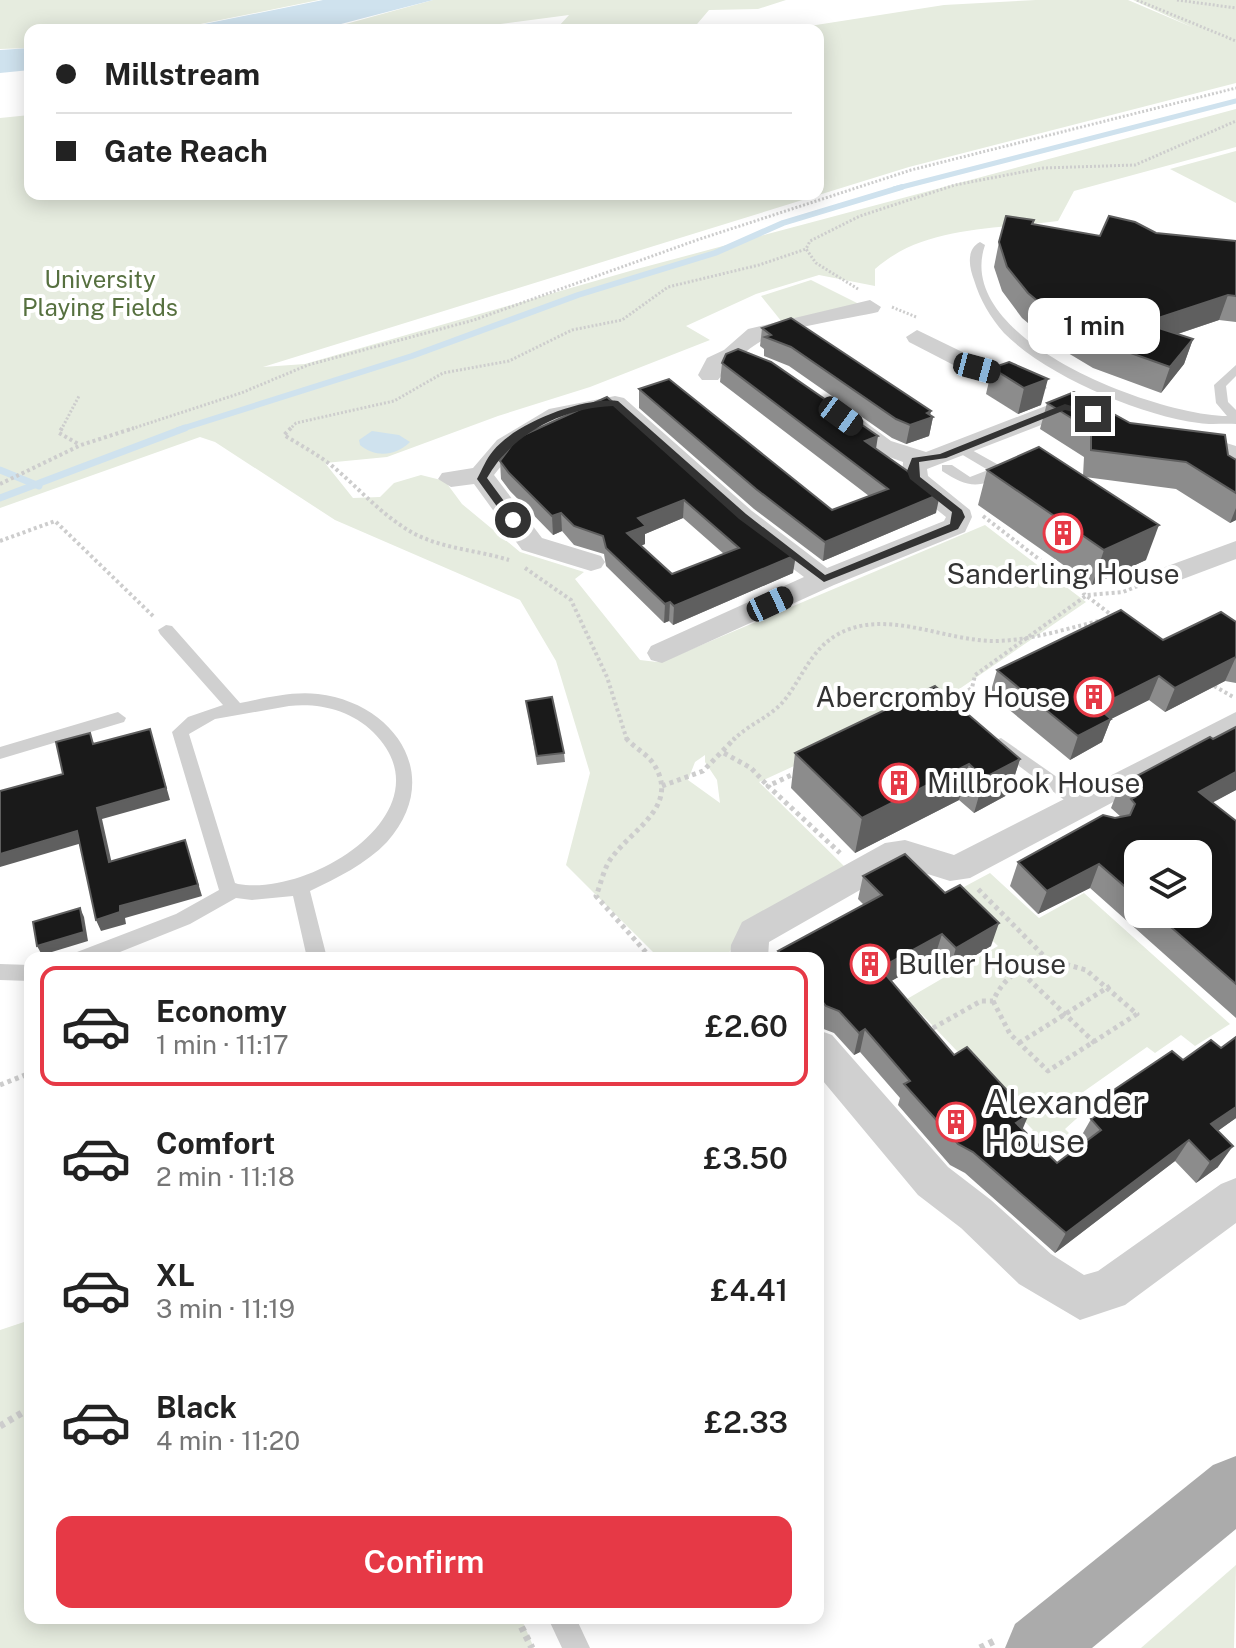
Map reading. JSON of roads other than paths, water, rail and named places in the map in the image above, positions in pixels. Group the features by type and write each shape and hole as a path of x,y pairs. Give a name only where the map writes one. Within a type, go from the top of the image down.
{"main road":[{"path":"1039,1648 1236,1488"}],"street":[{"path":"710,375 715,363 732,355 756,334 870,307"},
{"path":"917,337 977,368 1041,390 1065,407 1236,454"},
{"path":"732,355 759,364"},
{"path":"451,479 481,475 497,452 516,435 587,404 625,398 742,517 824,579"},
{"path":"819,403 882,446 915,460 927,461 954,458 1065,407"},
{"path":"662,653 824,579 955,526 959,517 948,503 915,479 912,471 915,460"},
{"path":"481,475 532,544 591,562"},
{"path":"1175,573 1236,549"},
{"path":"749,952 755,932 897,852 914,852 944,868 958,869 1093,816 1236,723"},
{"path":"824,1054 933,1181 976,1214 1035,1269 1080,1298 1109,1290 1236,1198"}],"lane":[{"path":"980,245 974,262 995,315 1042,357 1089,381 1153,406 1199,419 1236,419"},
{"path":"1236,369 1220,385 1222,403 1236,419"},
{"path":"160,624 236,709"},
{"path":"99,952 193,914 233,891 300,888 369,847 387,828 402,801 406,781 403,757 373,721 330,702 282,701 191,721 180,732 216,857 227,887 233,891"},
{"path":"0,753 118,718"},
{"path":"1001,744 1093,816"},
{"path":"300,888 316,952"},
{"path":"0,972 24,973"},
{"path":"565,1624 576,1648"}],"water":[{"path":"323,0 433,0 341,24 204,24"},
{"path":"24,48 24,71 0,73 0,50"},
{"path":"372,431 399,435 410,442 392,453 372,452 360,445 359,440"}],"waterway":[{"path":"894,189 1236,101"},
{"path":"178,430 412,356 578,295 715,253 783,223 902,187"},
{"path":"36,485 185,428"},
{"path":"0,470 36,485"},
{"path":"0,498 36,485"}],"place":[{"name":"Sanderling House","path":"1063,533"},
{"name":"Abercromby House","path":"1094,697"},
{"name":"Millbrook House","path":"899,783"},
{"name":"Buller House","path":"870,964"},
{"name":"Alexander House","path":"956,1122"}],"park label":[{"name":"University Playing Fields","path":"100,294"}]}
